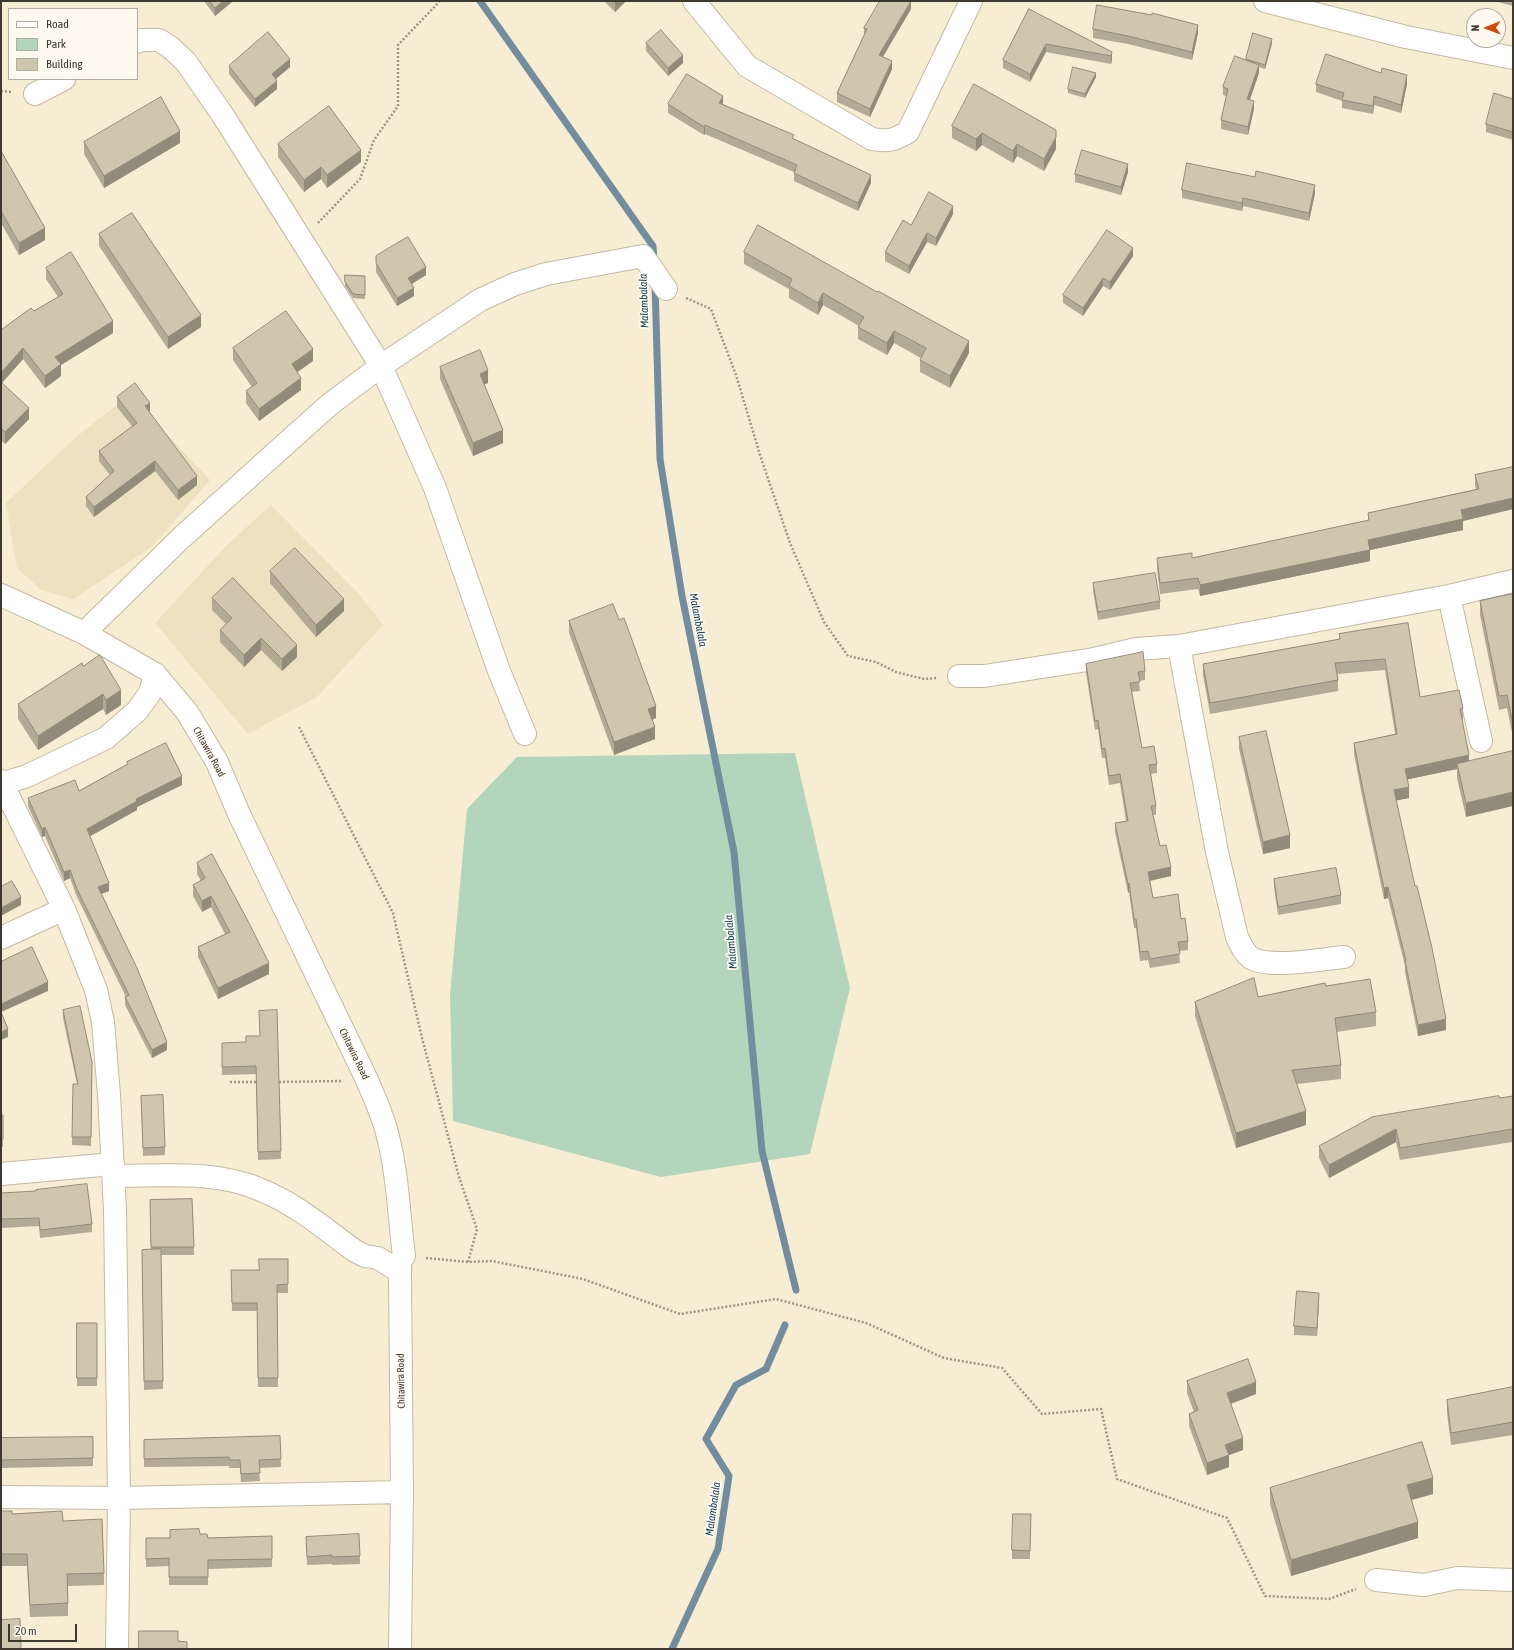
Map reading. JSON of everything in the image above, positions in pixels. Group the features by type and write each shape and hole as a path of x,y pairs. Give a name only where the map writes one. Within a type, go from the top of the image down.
{"street":[{"path":"694,1 747,66 872,139 887,142 908,132 971,1"},
{"path":"1265,1 1406,37 1513,58"},
{"path":"138,42 141,40 159,40 170,47 186,62 222,114 381,366 435,488 499,671 525,734"},
{"path":"35,94 62,80"},
{"path":"84,633 180,539 329,405 381,366 480,300 515,284 546,274 643,256 666,289"},
{"path":"959,676 984,676 1094,660 1136,649 1179,646 1449,596 1513,581"},
{"name":"Chitawira Road","path":"1,595 84,633 156,674 187,712 217,762 239,814 367,1080 380,1111 388,1138 396,1185 402,1264 400,1649"},
{"path":"1449,596 1481,741"},
{"path":"1179,646 1217,852 1237,938 1243,950 1251,958 1267,963 1288,963 1344,957"},
{"path":"117,1649 119,1498 113,1170 103,1022 96,990 64,909 2,783 27,776 106,738 137,711 150,693 156,674"},
{"path":"1,938 64,909"},
{"path":"1,1174 113,1170 204,1176 225,1179 260,1189 290,1205 355,1251 365,1256 402,1264"},
{"path":"1,1497 119,1498 402,1492"},
{"path":"1376,1580 1424,1584 1457,1578 1513,1580"}],"path":[{"path":"302,239 360,179 374,140 398,106 398,45 440,1"},
{"path":"666,289 711,309 736,375 761,458 763,460 790,543 824,622 848,656 876,662 896,672 924,679 959,676"},
{"path":"299,727 393,913 422,1038 459,1177 476,1229 468,1262"},
{"path":"268,1082 314,1083 367,1080"},
{"path":"230,1082 260,1082"},
{"path":"402,1264 492,1261 583,1279 680,1314 776,1299 866,1323 944,1358 1002,1368 1042,1414 1101,1409 1117,1479 1227,1518 1265,1596 1329,1599 1376,1580"}],"shaded area":[{"path":"130,395 210,480 152,547 73,599 41,590 17,568 6,503 76,437"},
{"path":"271,505 359,594 383,625 317,697 248,734 155,623 227,545"}],"green space":[{"path":"795,753 850,988 810,1154 661,1177 453,1121 450,995 467,809 517,757"}],"building":[{"path":"210,1 223,1 215,8"},
{"path":"880,1 911,1 879,55 892,61 870,109 837,93 867,29 864,28"},
{"path":"1097,5 1152,15 1152,13 1198,25 1192,52 1093,29"},
{"path":"1029,9 1112,52 1111,56 1046,44 1030,74 1003,60"},
{"path":"661,30 683,55 668,68 646,43"},
{"path":"268,32 290,59 272,74 277,81 255,99 229,66"},
{"path":"1253,33 1272,39 1265,65 1246,59"},
{"path":"1326,54 1381,73 1382,68 1407,75 1401,105 1374,96 1373,106 1342,100 1344,93 1316,84"},
{"path":"1235,56 1259,65 1247,99 1254,101 1248,127 1221,120 1228,89 1223,87"},
{"path":"1073,67 1096,73 1085,94 1068,89"},
{"path":"687,74 723,96 719,103 794,135 792,138 871,175 858,203 794,173 797,165 705,125 704,127 668,104"},
{"path":"974,84 1056,130 1056,137 1044,159 1017,144 1013,151 982,133 976,139 952,126"},
{"path":"1494,93 1513,99 1513,132 1486,124"},
{"path":"161,97 180,131 104,176 84,142"},
{"path":"329,106 361,150 327,175 321,167 304,180 278,144"},
{"path":"1082,150 1128,164 1121,187 1075,174"},
{"path":"1,151 45,228 19,243 1,211"},
{"path":"1187,163 1255,177 1256,171 1315,185 1309,213 1243,198 1242,203 1182,190"},
{"path":"929,192 953,206 936,238 927,233 909,266 885,252 903,220 911,225"},
{"path":"132,213 201,315 168,337 99,234"},
{"path":"758,225 877,292 878,291 969,341 950,376 920,360 926,348 894,331 887,343 858,327 864,317 823,293 818,303 789,286 792,279 744,252"},
{"path":"1107,230 1133,248 1110,282 1103,278 1083,308 1063,295"},
{"path":"408,237 426,267 408,278 414,288 397,298 376,263 376,256"},
{"path":"71,252 113,321 55,357 61,364 45,376 23,348 1,373 1,330 31,308 34,311 63,294 46,268"},
{"path":"345,275 365,276 365,295 353,294 345,282"},
{"path":"286,311 313,349 292,364 301,378 259,409 246,391 257,383 233,348"},
{"path":"480,350 488,370 480,374 503,430 473,443 440,367"},
{"path":"1,382 29,408 5,432 1,428"},
{"path":"135,383 150,403 145,406 197,476 178,490 155,461 94,507 86,497 114,471 99,451 137,423 117,397"},
{"path":"1513,467 1513,498 1461,510 1463,519 1368,540 1370,550 1200,585 1198,578 1160,583 1157,558 1192,553 1192,558 1369,520 1368,513 1479,489 1475,475"},
{"path":"295,548 344,599 316,625 270,571"},
{"path":"1155,573 1160,601 1098,612 1093,583"},
{"path":"233,578 297,645 282,659 261,638 244,655 220,630 232,618 212,598"},
{"path":"1513,594 1513,724 1507,695 1499,696 1480,601"},
{"path":"613,604 619,620 624,618 656,706 648,709 655,727 614,742 569,621"},
{"path":"1408,623 1420,697 1459,690 1463,708 1460,709 1469,755 1405,769 1409,787 1394,790 1415,886 1417,886 1432,948 1446,1019 1418,1025 1406,961 1388,887 1384,888 1354,743 1397,734 1385,659 1335,663 1338,680 1210,703 1203,664 1340,639 1339,634"},
{"path":"1143,652 1145,671 1138,672 1140,682 1130,683 1142,748 1154,746 1157,764 1149,765 1156,806 1151,806 1160,846 1166,845 1171,867 1148,872 1153,898 1178,894 1181,919 1185,918 1188,941 1178,942 1180,954 1150,959 1148,951 1140,952 1136,919 1134,919 1129,883 1128,884 1115,823 1128,821 1120,774 1109,776 1105,748 1102,749 1098,720 1095,721 1086,664"},
{"path":"100,655 121,690 106,700 103,694 38,736 18,704 82,663 83,666"},
{"path":"1266,731 1290,835 1263,842 1239,737"},
{"path":"166,743 182,776 136,799 137,801 87,829 109,883 98,887 137,968 167,1042 152,1050 125,997 129,995 77,889 70,870 64,872 45,827 42,829 28,798 75,780 79,791 128,764 127,762"},
{"path":"1513,751 1513,792 1466,803 1457,764"},
{"path":"212,854 269,963 218,988 198,947 230,932 211,896 202,901 193,885 205,878 197,863"},
{"path":"1336,868 1341,895 1278,907 1274,879"},
{"path":"12,881 21,897 1,908 1,887"},
{"path":"32,947 48,982 1,1004 1,962"},
{"path":"1254,978 1258,997 1325,983 1326,986 1370,979 1376,1012 1335,1018 1341,1065 1292,1070 1306,1111 1236,1133 1195,1002"},
{"path":"80,1006 92,1062 91,1137 72,1137 73,1084 78,1084 63,1010"},
{"path":"277,1010 281,1151 258,1152 256,1066 222,1067 222,1043 246,1042 246,1036 260,1036 259,1011"},
{"path":"1,1012 8,1029 1,1032"},
{"path":"163,1095 165,1147 143,1148 141,1096"},
{"path":"1499,1096 1500,1098 1513,1096 1513,1137 1512,1129 1400,1148 1396,1129 1329,1165 1319,1146 1372,1117"},
{"path":"1,1115 3,1115 3,1139 1,1139"},
{"path":"87,1184 92,1224 40,1230 39,1218 1,1219 1,1193 36,1191"},
{"path":"192,1199 194,1247 151,1247 150,1200"},
{"path":"161,1249 163,1381 144,1381 142,1250"},
{"path":"259,1259 288,1259 288,1284 277,1285 278,1378 258,1378 257,1303 232,1303 231,1270 259,1270"},
{"path":"1297,1291 1319,1293 1317,1328 1294,1326"},
{"path":"77,1323 97,1323 97,1378 77,1378"},
{"path":"1248,1359 1256,1382 1227,1393 1243,1438 1225,1445 1229,1455 1207,1463 1189,1414 1198,1410 1187,1381"},
{"path":"1513,1387 1513,1422 1451,1433 1447,1400"},
{"path":"280,1436 281,1459 259,1460 260,1473 241,1474 240,1460 229,1460 229,1457 144,1459 144,1440"},
{"path":"93,1437 93,1458 1,1460 1,1438"},
{"path":"1422,1442 1433,1478 1407,1485 1418,1522 1291,1560 1270,1488"},
{"path":"1,1511 12,1511 12,1514 62,1511 63,1521 102,1519 104,1573 67,1574 68,1603 30,1605 27,1554 1,1554"},
{"path":"1013,1514 1031,1514 1030,1551 1012,1550"},
{"path":"199,1529 200,1534 207,1534 208,1538 272,1536 272,1559 208,1560 208,1577 169,1577 169,1558 146,1559 146,1538 170,1538 170,1530"},
{"path":"359,1534 360,1556 332,1557 332,1555 307,1557 306,1537"},
{"path":"20,1619 21,1649 1,1649 1,1620"},
{"path":"139,1631 178,1631 178,1641 187,1642 187,1649 139,1649"}],"waterway":[{"name":"Malambalala","path":"480,1 653,246 654,260"},
{"name":"Malambalala","path":"655,283 660,459 682,596 734,852 762,1151 796,1290"},
{"name":"Malambalala","path":"672,1649 718,1549 729,1476 706,1439 736,1385 766,1369 785,1325"}]}
